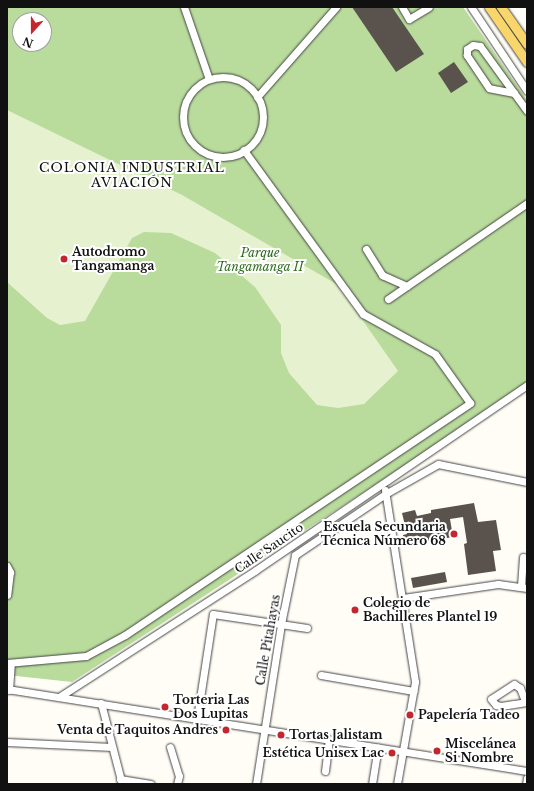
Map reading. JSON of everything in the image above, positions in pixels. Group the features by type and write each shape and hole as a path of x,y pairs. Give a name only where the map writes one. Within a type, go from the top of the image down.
{"main road":[{"path":"489,7 527,62"},
{"path":"500,7 527,44"},
{"path":"503,27 510,21"}],"street":[{"path":"184,7 209,79"},
{"path":"257,97 336,7"},
{"path":"402,7 409,19 429,7"},
{"path":"471,7 527,91"},
{"path":"514,92 489,88 467,55 467,49 473,44 480,46 514,92 527,111"},
{"path":"228,78 240,81 257,97 262,114 262,124 253,143 244,150 222,157 210,155 190,140 184,128 184,106 196,87 209,79 228,78"},
{"path":"244,150 363,314 435,354 470,403 125,635 86,656 9,664 8,690 101,703 527,771"},
{"path":"388,299 527,203"},
{"path":"366,249 382,276 407,286"},
{"name":"Calle Saucito","path":"59,697 82,684 382,485 527,385"},
{"path":"387,494 438,464 527,482"},
{"path":"382,485 387,494 413,666 414,691 397,784"},
{"name":"Calle Pitahayas","path":"256,784 281,624 295,555 387,494"},
{"path":"403,598 498,584 524,587 523,557"},
{"path":"7,566 10,572 7,595"},
{"path":"197,718 213,614 307,628"},
{"path":"321,675 414,691"},
{"path":"82,684 80,693 86,701"},
{"path":"101,703 121,782 151,784"},
{"path":"326,771 330,739"},
{"path":"7,742 112,747"},
{"path":"170,747 179,776 177,784"},
{"path":"372,784 378,747"},
{"path":"526,784 527,778"}],"path":[{"path":"16,7 38,7"}],"green space":[{"name":"Parque Tangamanga II","path":"7,7 463,7 527,100 527,386 72,682 7,675"},
{"name":"Autodromo Tangamanga","path":"7,110 182,195 338,285 398,371 364,404 338,408 317,405 289,373 281,353 281,325 255,287 215,253 171,233 144,232 132,238 85,321 60,325 47,318 7,282"}],"building":[{"path":"352,7 392,7 424,54 396,72"},
{"path":"454,62 468,82 451,93 438,73"},
{"path":"474,503 478,522 496,520 501,550 493,551 496,571 468,575 464,544 467,543 463,517 450,519 453,537 404,545 403,535 407,534 402,513 415,510 417,516 431,513 431,510"},
{"path":"445,572 447,582 413,588 411,578"}],"place":[{"name":"Autodromo Tangamanga","path":"64,259"},
{"name":"Escuela Secundaria Técnica Número 68","path":"454,534"},
{"name":"Colegio de Bachilleres Plantel 19","path":"355,610"},
{"name":"Torteria Las Dos Lupitas","path":"165,707"},
{"name":"Papelería Tadeo","path":"410,715"},
{"name":"Venta de Taquitos Andres","path":"226,730"},
{"name":"Tortas Jalistam","path":"281,735"},
{"name":"Miscelánea Si Nombre","path":"437,751"},
{"name":"Estética Unisex Lac","path":"392,753"}],"district":[{"name":"COLONIA INDUSTRIAL AVIACIÓN","path":"132,176"}]}
